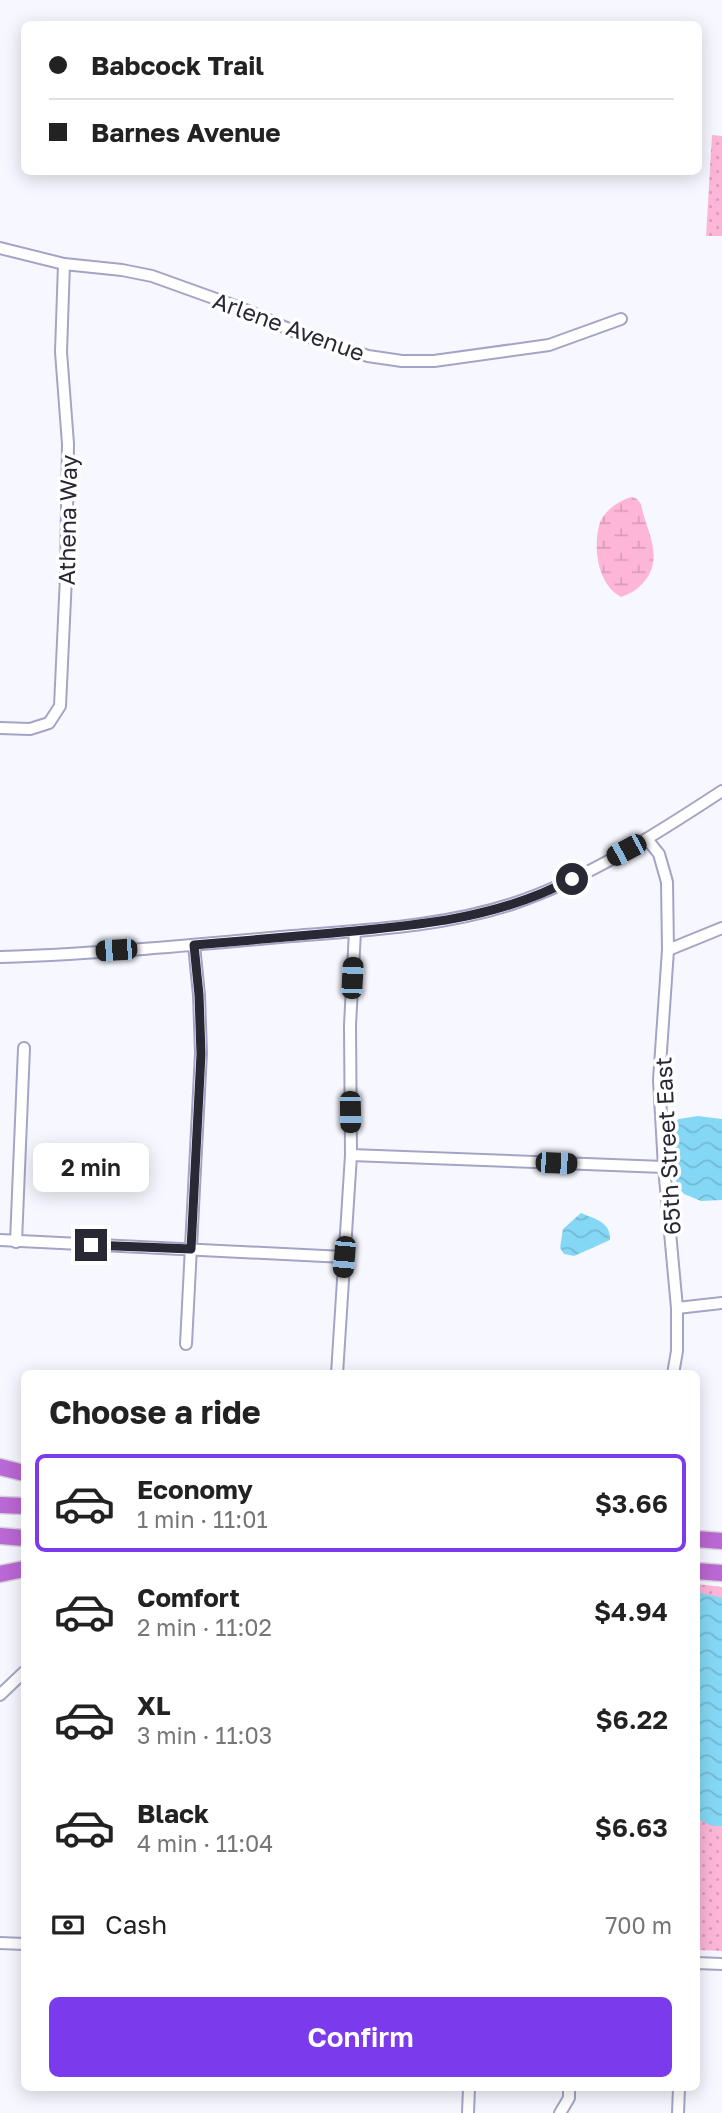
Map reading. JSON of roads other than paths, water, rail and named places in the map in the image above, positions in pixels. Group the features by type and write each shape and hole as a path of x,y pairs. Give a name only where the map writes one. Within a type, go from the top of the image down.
{"highway":[{"path":"0,1467 21,1472"},
{"path":"0,1505 21,1506"},
{"path":"0,1536 21,1538"},
{"path":"700,1539 722,1541"},
{"path":"0,1574 21,1570"},
{"path":"700,1571 722,1573"}],"street":[{"name":"Arlene Avenue","path":"0,248 64,264 152,276 241,308 300,334 368,356 402,361 434,362 550,345 621,319"},
{"name":"Athena Way","path":"0,728 30,729 49,723 60,706 68,444 61,352 64,264"},
{"path":"0,957 194,945 355,931 467,917 558,887 647,839 722,791"},
{"name":"65th Street East","path":"647,839 659,854 667,882 668,950 659,1080 677,1308 677,1351 674,1370"},
{"path":"668,950 722,928"},
{"path":"337,1370 351,1155 350,1025 355,931"},
{"path":"186,1344 201,1054 194,945"},
{"path":"16,1242 24,1048"},
{"path":"351,1155 664,1167"},
{"path":"0,1240 344,1257"},
{"path":"677,1308 722,1303"},
{"path":"0,1695 21,1675"},
{"path":"0,1943 21,1944"},
{"path":"700,1963 722,1964"},
{"path":"468,2113 469,2091"},
{"path":"560,2113 569,2098 569,2091"},
{"path":"678,2113 679,2091"}],"water":[{"path":"698,1116 722,1119 722,1200 701,1201 684,1194 678,1187 667,1152 671,1125 679,1119"},
{"path":"581,1213 605,1225 610,1240 574,1256 564,1254 560,1248 563,1229"},
{"path":"700,1593 722,1598 722,1826 713,1826 700,1820"}]}
